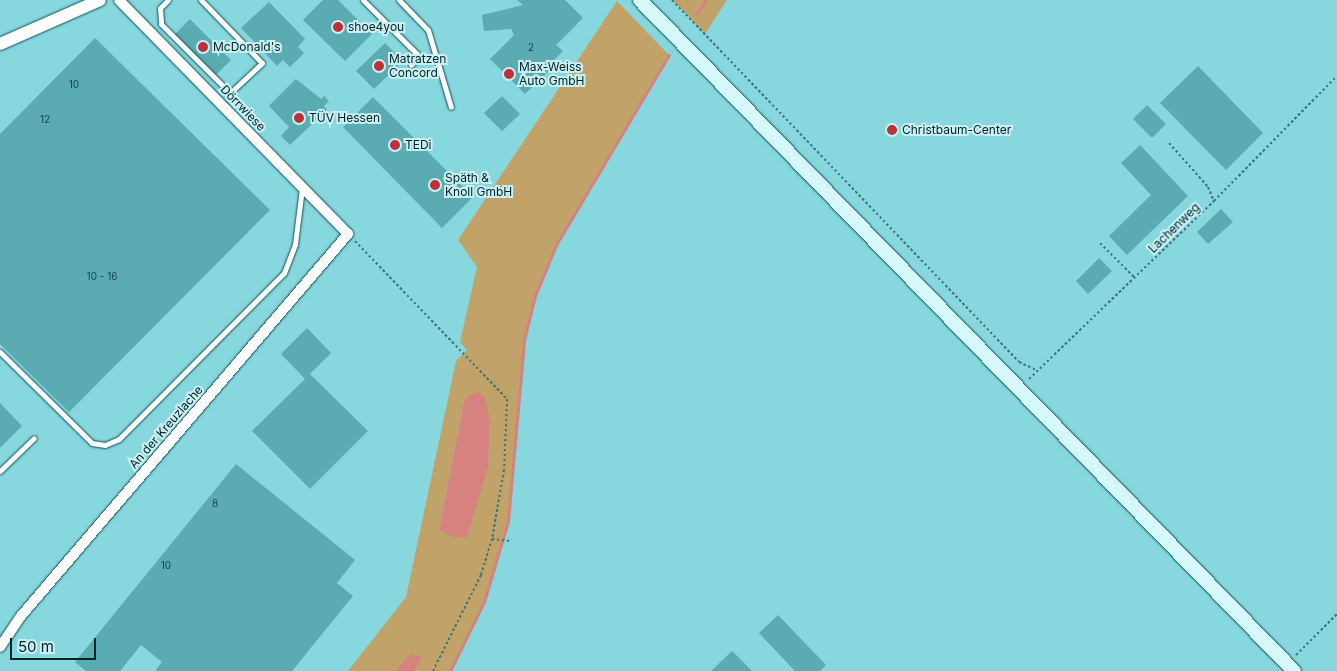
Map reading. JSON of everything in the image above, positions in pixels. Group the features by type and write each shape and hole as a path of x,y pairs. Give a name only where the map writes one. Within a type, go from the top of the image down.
{"main road":[{"path":"640,0 1291,667"}],"street":[{"path":"0,44 100,0"},
{"name":"Dörrwiese","path":"119,0 348,234"},
{"name":"An der Kreuzlache","path":"2,639 348,234"}],"lane":[{"path":"168,0 160,8 161,24 230,93 262,62 201,0"},
{"path":"363,0 419,56 411,64"},
{"path":"399,0 428,30 451,107"},
{"path":"0,352 92,443 104,444 119,439 284,273 295,244 302,186"},
{"path":"0,471 34,438"}],"path":[{"path":"672,0 1019,362 1038,371"},
{"name":"Lachenweg","path":"1019,387 1214,202 1337,76"},
{"path":"1169,143 1208,186 1214,202"},
{"path":"348,234 507,399 504,470 492,539 481,575 433,671"},
{"path":"1100,243 1135,278"},
{"path":"492,539 511,541"},
{"path":"1291,667 1337,614"}],"shaded area":[{"path":"672,0 727,0 705,34"},
{"path":"617,1 669,55 556,245 535,296 524,340 508,521 484,602 450,671 348,671 406,597 456,361 467,350 460,342 477,267 458,240","holes":["464,402 490,422 488,469 467,538 439,530"]},
{"path":"480,392 485,398 490,422 488,469 467,538 451,536 439,530 464,402 469,395"},
{"path":"411,653 422,658 414,671 395,671"}],"building":[{"name":"shoe4you","path":"323,0 338,0 372,34 345,61 303,20"},
{"path":"517,0 565,0 583,18 556,45 563,51 546,68 549,71 525,94 490,59 514,35 511,29 484,31 482,15 523,5"},
{"path":"269,2 305,39 298,47 304,53 290,67 283,60 277,66 241,28"},
{"name":"McDonald's","path":"190,19 231,60 216,75 175,34"},
{"path":"95,38 270,210 69,412 0,344 0,134"},
{"name":"Matratzen Concord","path":"385,43 403,61 374,89 356,71"},
{"path":"1198,66 1263,133 1226,170 1160,103"},
{"name":"TÜV Hessen","path":"296,79 321,99 324,96 329,101 324,106 327,110 290,145 281,136 289,127 269,106"},
{"path":"502,96 520,114 502,131 484,113"},
{"path":"373,97 473,197 442,228 343,127"},
{"path":"1147,105 1166,124 1152,138 1133,119"},
{"path":"1140,145 1188,196 1127,255 1109,236 1151,195 1121,163"},
{"path":"1221,209 1233,222 1208,244 1197,232"},
{"path":"1099,258 1112,271 1088,294 1076,281"},
{"path":"307,328 331,353 310,374 368,431 310,489 252,431 305,379 281,354"},
{"path":"0,403 22,426 0,448"},
{"path":"236,464 355,560 337,583 353,596 292,671 155,671 162,662 141,645 120,671 86,671 75,662"},
{"path":"778,615 826,665 820,671 795,671 759,633"},
{"path":"732,651 752,671 711,671"}],"waterway":[{"path":"696,14 706,0"},
{"path":"450,671 484,602 508,521 524,340 535,296 556,245 669,55"}],"place":[{"name":"shoe4you","path":"338,27"},
{"name":"McDonald's","path":"203,47"},
{"name":"Matratzen Concord","path":"379,66"},
{"name":"Max-Weiss Auto GmbH","path":"509,74"},
{"name":"TÜV Hessen","path":"299,118"},
{"name":"Christbaum-Center","path":"892,130"},
{"name":"TEDi","path":"395,145"},
{"name":"Späth & Knoll GmbH","path":"435,185"}]}
